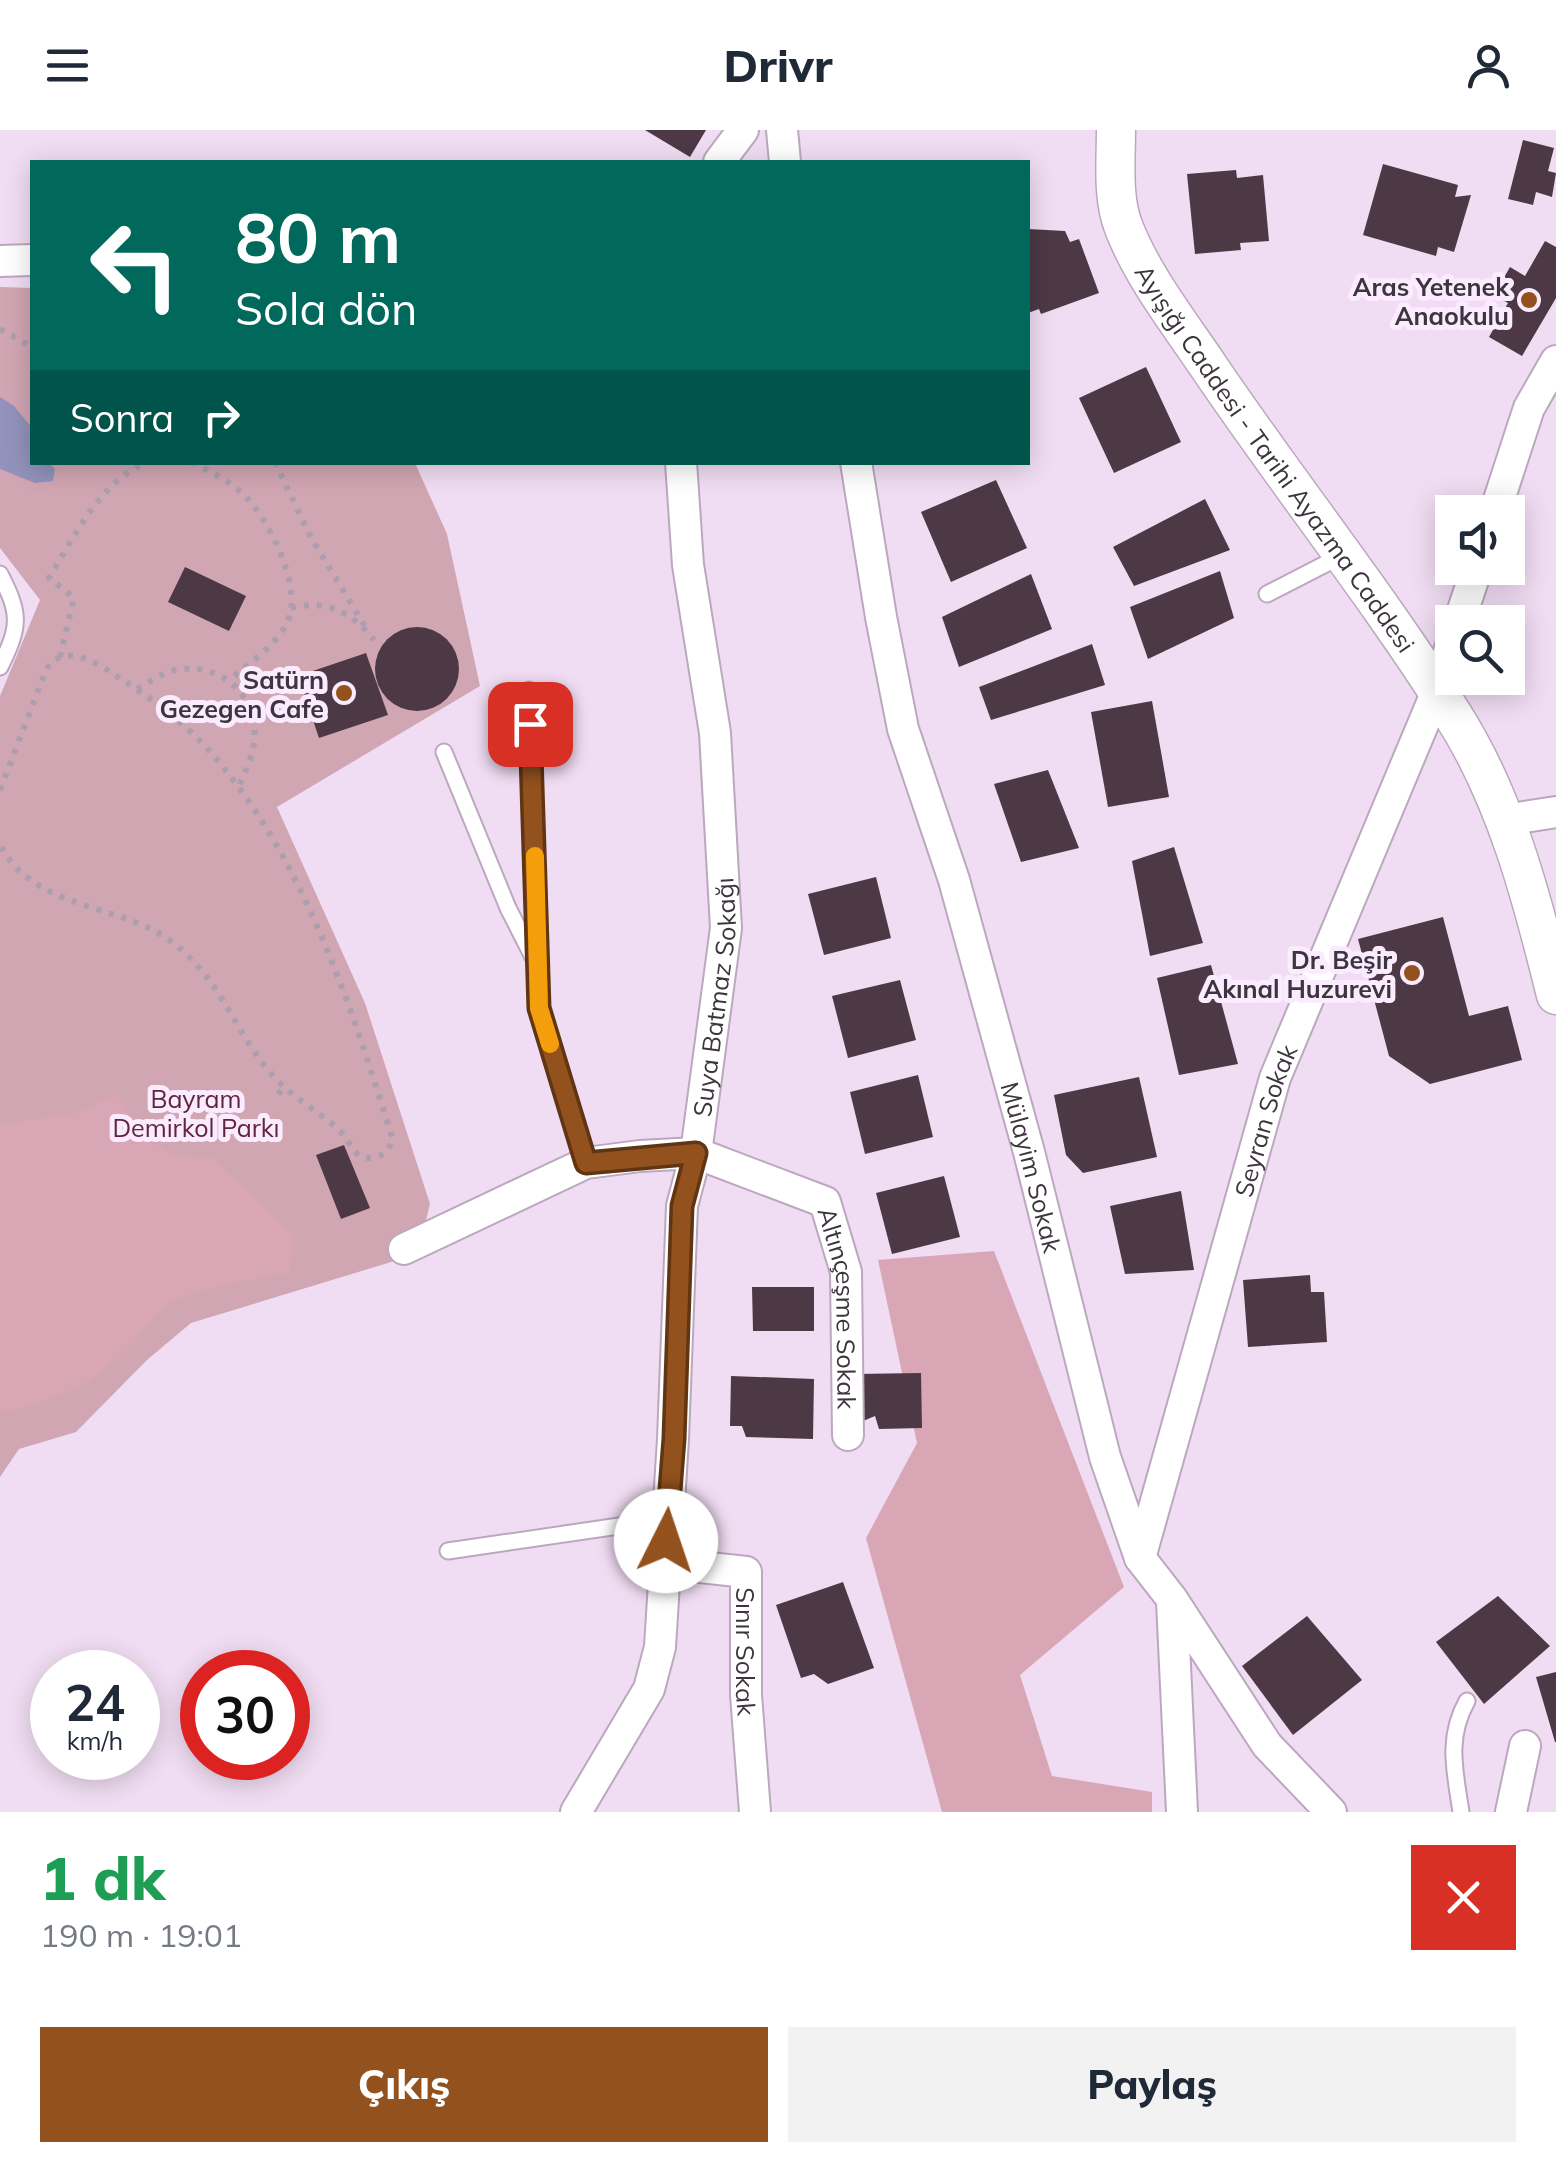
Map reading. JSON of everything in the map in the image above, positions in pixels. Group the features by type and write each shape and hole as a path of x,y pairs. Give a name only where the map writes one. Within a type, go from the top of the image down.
{"street":[{"path":"720,160 743,130"},
{"path":"782,130 785,160"},
{"name":"Ayışığı Caddesi - Tarihi Ayazma Caddesi","path":"1116,130 1122,225 1150,280 1435,687"},
{"path":"0,261 30,260"},
{"path":"1501,495 1529,408 1556,362"},
{"name":"Suya Batmaz Sokağı","path":"576,1812 649,1689 660,1647 682,1206 696,1153 726,928 716,733 688,565 681,465"},
{"name":"Mülayim Sokak","path":"857,465 903,730 954,880 1029,1152 1105,1457 1140,1558 1172,1599 1267,1745 1331,1812"},
{"name":"Seyran Sokak","path":"1140,1558 1275,1078 1435,695"},
{"name":"Ayışığı Caddesi - Tarihi Ayazma Caddesi","path":"1440,695 1489,782 1505,820 1540,930 1556,996"},
{"path":"1505,820 1556,812"},
{"path":"404,1249 586,1163 696,1153"},
{"name":"Altınçeşme Sokak","path":"696,1153 826,1202 846,1272 848,1435"},
{"name":"Sınır Sokak","path":"664,1563 746,1572 746,1695 756,1812"},
{"path":"1172,1599 1182,1812"},
{"path":"1512,1812 1524,1746"}],"lane":[{"path":"1267,594 1341,556"},
{"path":"0,574 16,604 0,667"},
{"path":"529,690 539,1008 586,1163"},
{"path":"444,752 508,908 538,969"},
{"path":"448,1551 667,1519"},
{"path":"1461,1812 1453,1742 1467,1701"}],"path":[{"path":"0,329 30,346"},
{"path":"60,657 74,598 49,578 86,518 116,483 143,465"},
{"path":"197,465 244,494 263,518 282,558 292,592 284,628 230,680"},
{"path":"275,465 309,534 371,637 349,615 331,606 309,603 291,608"},
{"path":"0,790 46,670 60,657 88,660 137,690 212,752 273,836 349,1005 392,1140 386,1153 364,1159 356,1156 345,1134 285,1087 260,1060 188,955 151,934 31,884 13,869 0,844"},
{"path":"137,690 175,670 210,670 230,680 244,694 254,726 249,764 238,787"},
{"path":"278,1094 285,1087"}],"green space":[{"name":"Bayram Demirkol Parkı","path":"0,287 30,288 30,465 416,465 447,534 480,686 277,807 365,1003 430,1204 425,1224 401,1259 191,1323 147,1360 76,1432 19,1449 0,1477 0,696 40,600 0,548"}],"shaded area":[{"path":"116,1094 144,1137 170,1154 213,1158 294,1236 290,1272 183,1297 160,1311 120,1356 91,1380 59,1396 3,1412 0,1125 79,1112"},
{"path":"994,1251 1124,1587 1020,1675 1052,1776 1152,1792 1152,1812 942,1812 866,1538 917,1443 878,1260"}],"water":[{"path":"0,397 14,406 30,426 30,465 51,465 55,469 53,481 35,483 0,469"}],"building":[{"path":"645,130 706,130 690,157"},
{"path":"1523,140 1554,148 1548,171 1556,173 1552,197 1536,192 1533,205 1508,199"},
{"path":"1383,164 1458,185 1455,197 1471,195 1454,252 1438,247 1436,256 1363,235"},
{"path":"1236,170 1237,178 1263,175 1269,241 1240,243 1241,250 1195,254 1187,174"},
{"path":"1030,229 1065,231 1070,242 1079,239 1099,293 1041,314 1039,309 1030,312"},
{"name":"Aras Yetenek Anaokulu","path":"1545,241 1556,247 1556,298 1522,356 1489,337 1508,303 1494,295 1510,267 1525,276"},
{"path":"1146,367 1181,442 1114,473 1079,398"},
{"path":"996,480 1027,548 951,582 921,512"},
{"path":"1205,499 1230,550 1134,586 1113,547"},
{"path":"185,567 246,596 229,631 168,602"},
{"path":"1220,571 1234,618 1148,659 1130,607"},
{"path":"1031,574 1052,629 959,667 942,617"},
{"path":"417,627 433,630 447,639 456,653 456,685 447,699 433,708 417,711 401,708 387,699 378,685 375,669 378,653 387,639 401,630"},
{"path":"1092,644 1105,685 991,720 979,687"},
{"path":"366,653 388,715 319,738 298,676"},
{"path":"1152,701 1169,797 1108,807 1091,712"},
{"path":"1048,770 1079,848 1021,862 994,784"},
{"path":"1174,847 1203,943 1150,956 1132,861"},
{"path":"876,877 891,938 824,955 808,894"},
{"name":"Dr. Beşir Akınal Huzurevi","path":"1443,917 1469,1016 1508,1006 1522,1060 1430,1084 1389,1056 1358,939"},
{"path":"1211,965 1238,1064 1179,1075 1157,978"},
{"path":"900,980 916,1040 848,1058 832,996"},
{"path":"918,1075 933,1137 865,1154 850,1092"},
{"path":"1139,1077 1157,1157 1083,1173 1066,1155 1054,1095"},
{"path":"344,1145 370,1208 341,1219 316,1155"},
{"path":"944,1176 960,1237 892,1254 876,1193"},
{"path":"1181,1191 1194,1270 1125,1274 1110,1206"},
{"path":"1310,1275 1311,1292 1324,1292 1327,1342 1248,1347 1243,1280"},
{"path":"752,1287 814,1287 814,1331 753,1331"},
{"path":"921,1373 922,1428 879,1429 875,1416 856,1424 855,1374"},
{"path":"731,1376 814,1379 813,1439 746,1437 742,1426 730,1426"},
{"path":"843,1582 874,1668 828,1684 814,1674 801,1678 776,1605"},
{"path":"1498,1596 1550,1646 1484,1704 1436,1642"},
{"path":"1307,1616 1362,1680 1293,1735 1242,1666"},
{"path":"1556,1672 1556,1742 1555,1742 1536,1677"}],"slow traffic":[{"path":"535,856 539,1008 550,1044"}],"place":[{"name":"Aras Yetenek Anaokulu","path":"1529,300"},
{"name":"Satürn Gezegen Cafe","path":"344,693"},
{"name":"Dr. Beşir Akınal Huzurevi","path":"1412,973"}],"route":[{"path":"530,724 539,1008 586,1163 696,1153 682,1206 674,1439 666,1541"}]}
